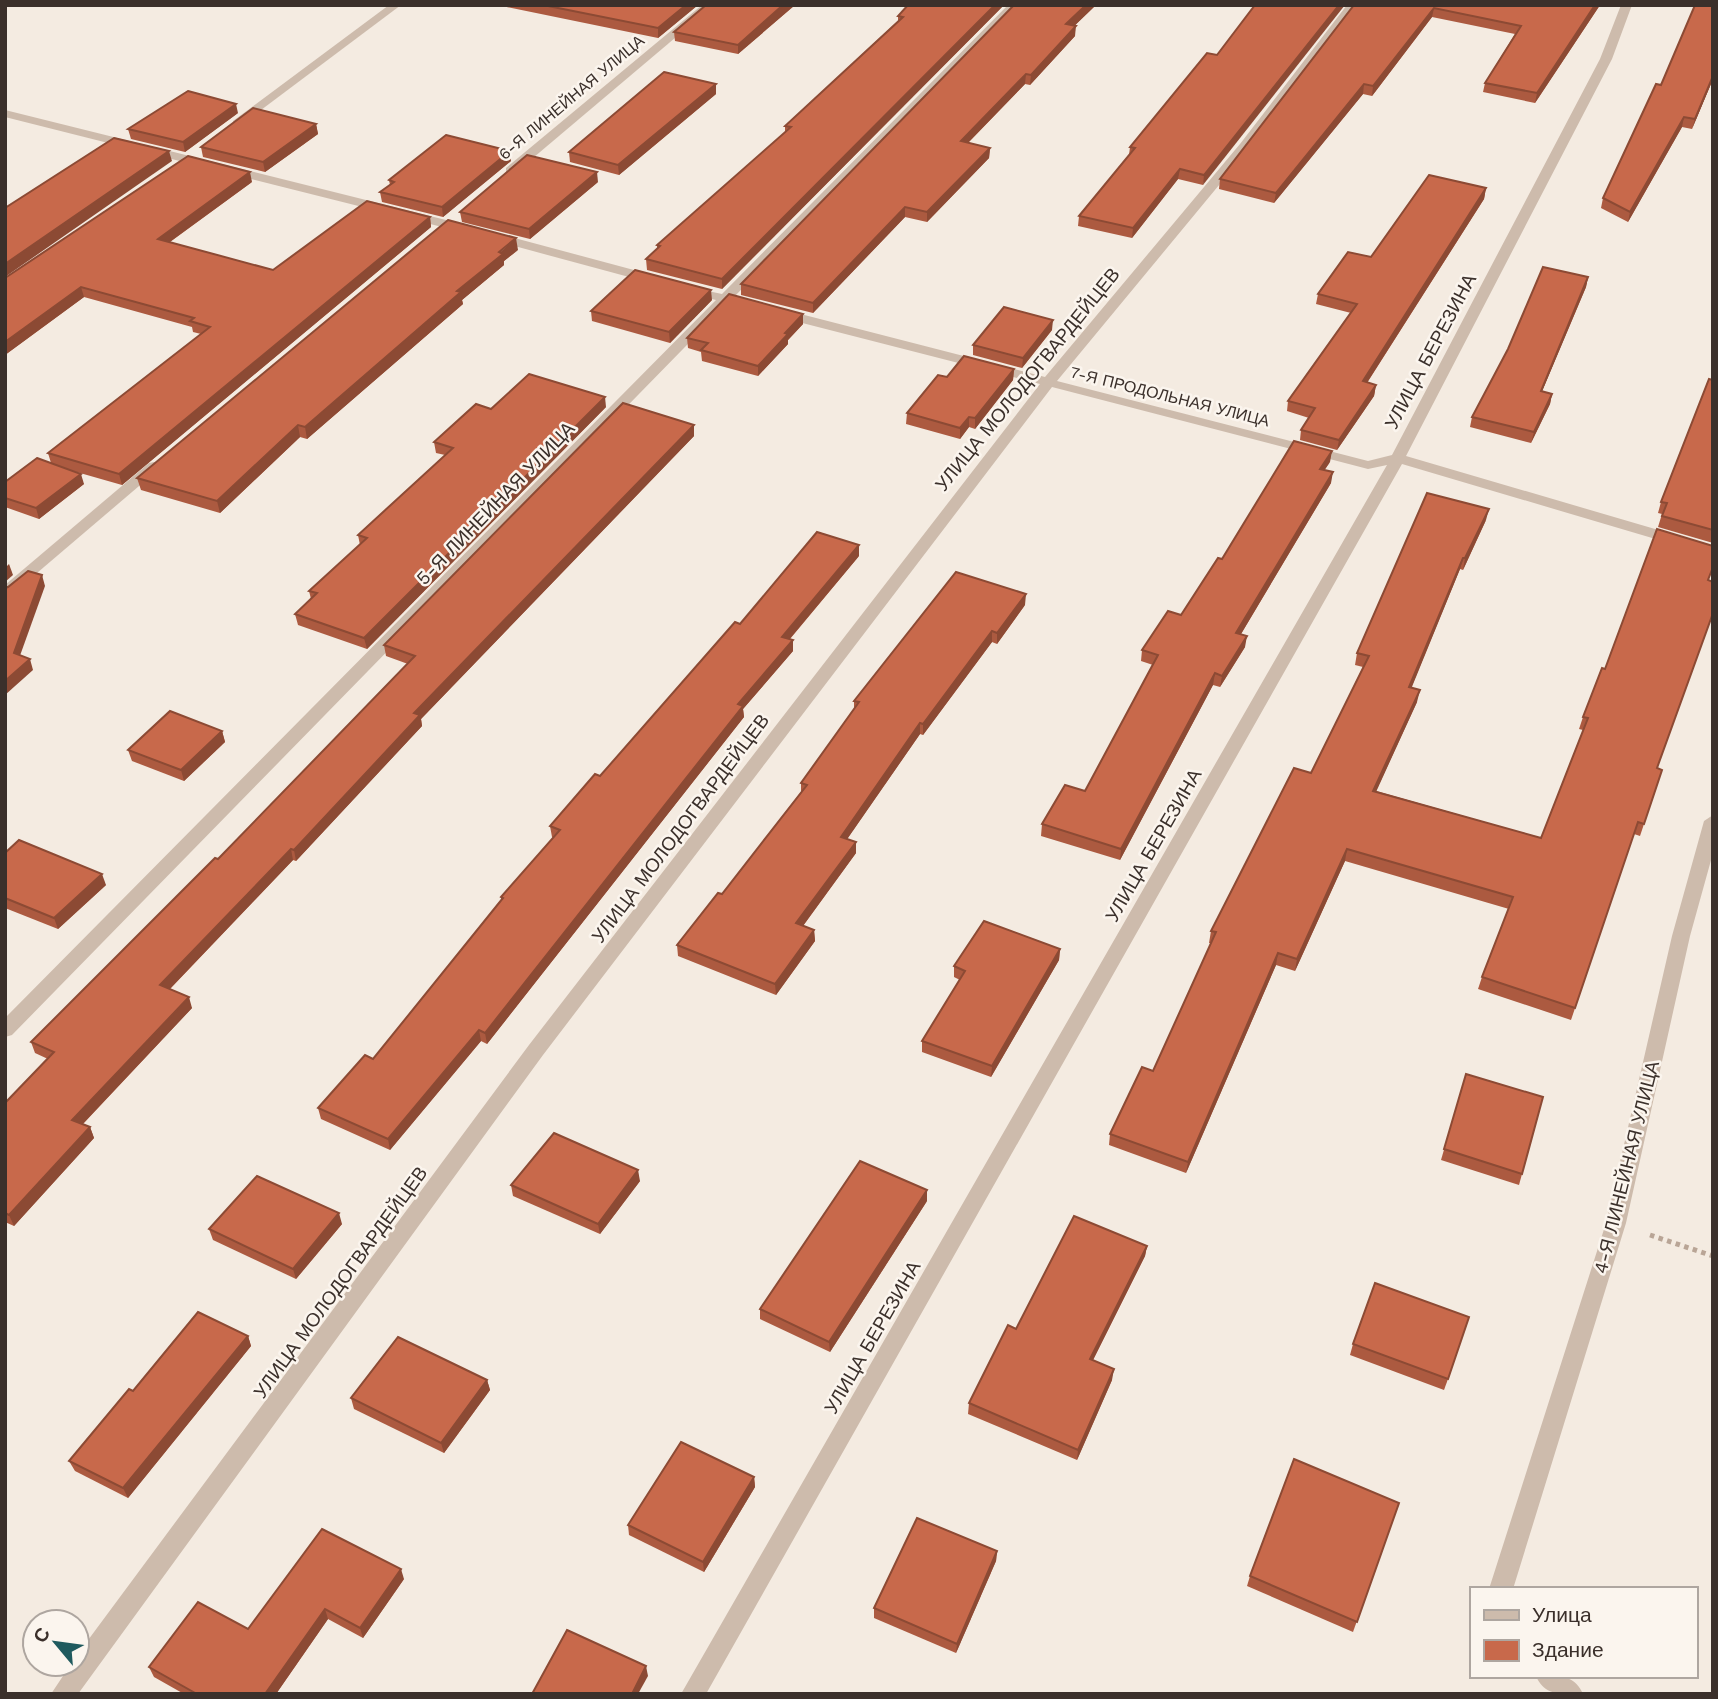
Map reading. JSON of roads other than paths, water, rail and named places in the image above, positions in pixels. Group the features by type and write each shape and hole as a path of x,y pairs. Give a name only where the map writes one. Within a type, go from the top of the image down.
{"street":[{"path":"373,5 394,7"},
{"name":"6-Я ЛИНЕЙНАЯ УЛИЦА","path":"499,180 709,5"},
{"name":"5-Я ЛИНЕЙНАЯ УЛИЦА","path":"5,1030 1014,5"},
{"name":"УЛИЦА МОЛОДОГВАРДЕЙЦЕВ","path":"63,1694 536,1050 1048,383 1244,147 1353,5"},
{"name":"УЛИЦА БЕРЕЗИНА","path":"693,1694 1398,458 1606,59 1627,5"},
{"path":"222,134 394,7"},
{"name":"7-Я ПРОДОЛЬНАЯ УЛИЦА","path":"5,113 446,224 1368,465 1398,458 1713,551"},
{"path":"5,593 167,456"},
{"name":"4-Я ЛИНЕЙНАЯ УЛИЦА","path":"1502,1587 1616,1223 1681,936 1713,821"},
{"path":"1551,1678 1571,1694"}]}
